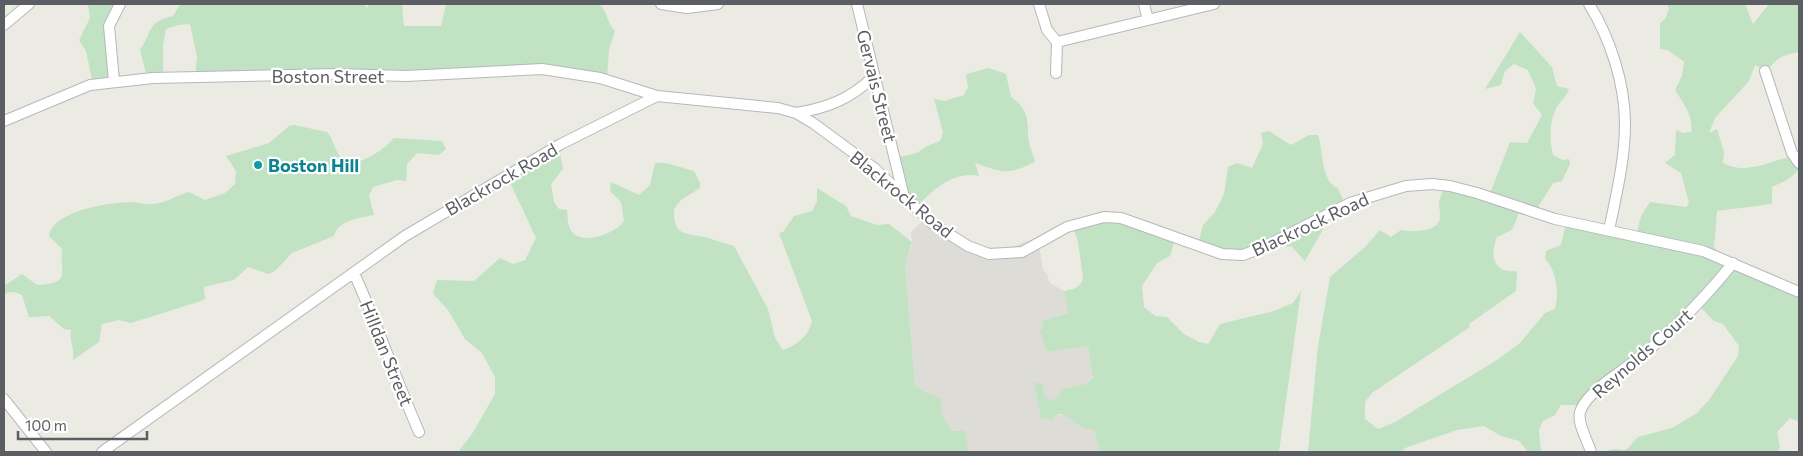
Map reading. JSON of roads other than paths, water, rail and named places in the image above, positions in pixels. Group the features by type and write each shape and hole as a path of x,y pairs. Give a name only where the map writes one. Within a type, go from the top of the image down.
{"street":[{"path":"4,25 29,4"},
{"path":"114,81 109,26 120,4"},
{"path":"661,4 687,8 718,4"},
{"name":"Gervais Street","path":"857,4 904,197"},
{"path":"1039,4 1047,30 1057,42 1056,73"},
{"path":"1144,4 1148,20"},
{"path":"1057,42 1214,4"},
{"path":"1589,4 1609,43 1620,85 1625,124 1622,164 1608,230"},
{"name":"Boston Street","path":"4,121 90,84 153,78 286,75 406,76 542,69 600,78 657,96"},
{"path":"1765,71 1792,153 1799,163"},
{"path":"796,113 816,110 847,98 874,76"},
{"name":"Blackrock Road","path":"102,452 404,236 523,165 657,96 778,108 796,113 874,168 934,224 968,246 989,254 1022,252 1068,227 1104,217 1121,218 1222,254 1243,255 1264,247 1350,203 1406,186 1432,184 1450,186 1555,219 1654,242 1692,248 1733,263 1799,292"},
{"name":"Reynolds Court","path":"1591,452 1579,415 1583,404 1607,380 1646,355 1703,300 1733,263"},
{"name":"Hilldan Street","path":"354,273 378,327 398,383 419,432"},
{"path":"4,399 46,452"}],"place":[{"name":"Boston Hill","path":"258,165"}]}
